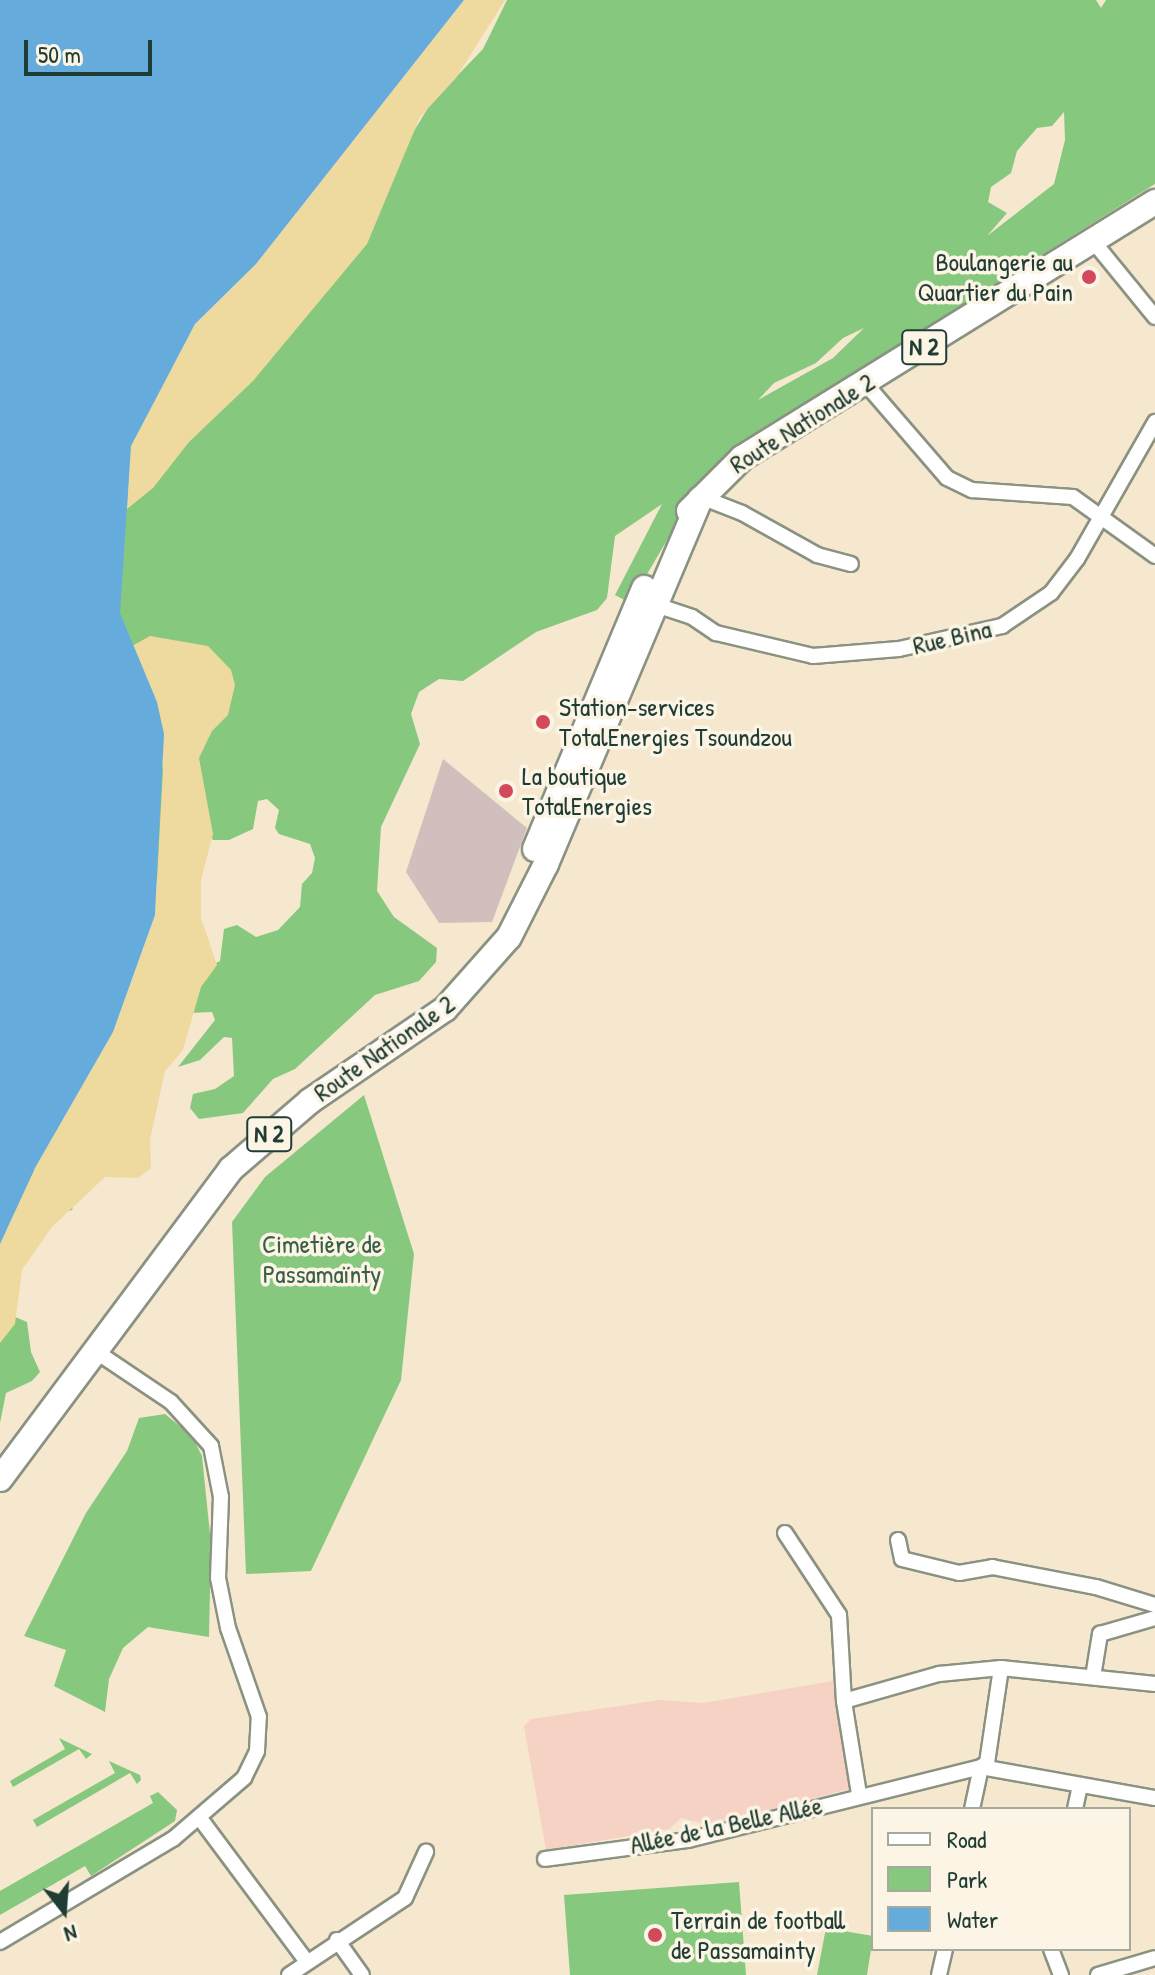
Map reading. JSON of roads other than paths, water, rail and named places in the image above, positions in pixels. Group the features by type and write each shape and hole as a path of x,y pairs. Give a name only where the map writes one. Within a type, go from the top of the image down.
{"main road":[{"name":"Route Nationale 2","path":"487,964 602,681 657,562 700,498 742,458 1155,202"},
{"name":"Route Nationale 2","path":"98,1353 231,1169 310,1101 435,1018 509,937 546,864 700,498"},
{"name":"N 2","path":"591,751 602,681"},
{"name":"N 2","path":"0,1479 98,1353"}],"street":[{"path":"1093,241 1155,317"},
{"path":"865,383 947,478 972,490 1073,497 1104,516 1155,556"},
{"name":"Rue Bina","path":"653,604 692,617 716,633 780,652 832,656 899,649 1002,626 1051,593 1104,516 1155,422"},
{"path":"700,498 817,555 851,564"},
{"path":"0,1942 173,1839 244,1778 257,1751 258,1729 218,1578 218,1469 211,1446 182,1412 98,1353"},
{"path":"785,1533 839,1615 844,1701 859,1794"},
{"path":"898,1540 902,1559 959,1573 992,1567 1096,1587 1155,1605"},
{"path":"1093,1677 1100,1634 1155,1618"},
{"path":"844,1701 939,1674 1001,1668 1155,1684"},
{"path":"972,1807 981,1767 987,1763 1001,1668"},
{"path":"981,1767 1155,1798"},
{"name":"Allée de la Belle Allée","path":"545,1859 688,1840 859,1794 981,1767"},
{"path":"1075,1807 1080,1786"},
{"path":"199,1817 307,1962"},
{"path":"289,1975 337,1940 374,1923 405,1898 426,1852"},
{"path":"337,1940 362,1975"},
{"path":"939,1975 945,1951"},
{"path":"1052,1951 1061,1975"},
{"path":"1098,1975 1155,1958"}],"water":[{"path":"0,0 464,0 256,264 195,324 131,446 120,613 157,702 164,734 155,915 113,1032 35,1168 0,1244"}],"place":[{"name":"Boulangerie au Quartier du Pain","path":"1089,277"},
{"name":"Station-services TotalEnergies Tsoundzou","path":"543,722"},
{"name":"La boutique TotalEnergies","path":"506,791"},
{"name":"Terrain de football de Passamainty","path":"655,1935"}],"park label":[{"name":"Cimetière de Passamaïnty","path":"322,1259"}]}
